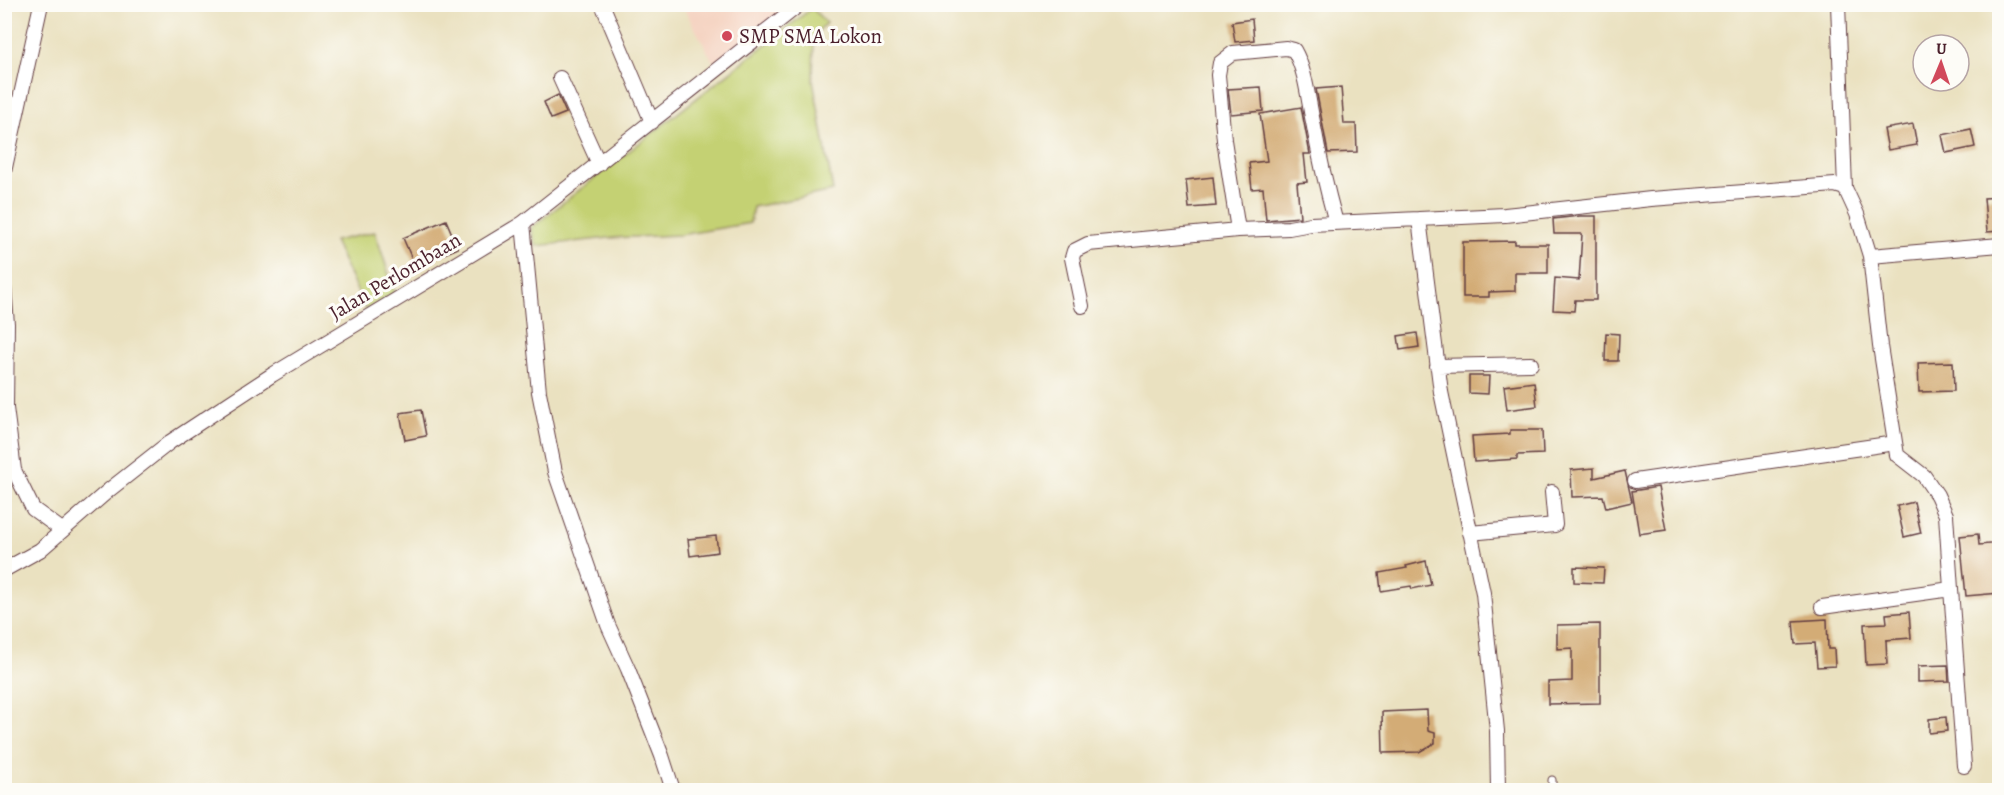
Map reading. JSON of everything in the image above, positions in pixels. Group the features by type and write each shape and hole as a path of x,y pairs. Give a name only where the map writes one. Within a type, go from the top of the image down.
{"street":[{"path":"4,172 41,4"},
{"path":"602,4 652,122"},
{"name":"Jalan Perlombaan","path":"4,570 40,550 170,442 272,375 523,223 800,4"},
{"path":"1838,4 1845,188 1857,214 1870,256 1880,346 1897,455 1924,476 1937,495 1946,515 1964,766"},
{"path":"1238,230 1224,140 1218,75 1220,63 1226,56 1233,53 1286,48 1294,50 1299,60 1324,179 1336,223"},
{"path":"560,78 599,164"},
{"path":"1082,306 1072,258 1074,251 1088,244 1336,223 1505,215 1576,206 1746,191 1829,186 1845,188"},
{"path":"1419,219 1437,366 1483,593 1497,731 1498,790"},
{"path":"523,223 539,392 555,472 608,626 628,669 673,790"},
{"path":"1870,256 2000,245"},
{"path":"4,287 6,408 14,470 33,509 62,530"},
{"path":"1437,366 1531,364"},
{"path":"1635,481 1895,443"},
{"path":"1470,533 1555,525 1552,492"},
{"path":"1822,607 1951,590"}],"lane":[{"path":"1552,780 1552,790"}],"shaded area":[{"name":"SMP SMA Lokon","path":"682,5 795,5 716,67"}],"green space":[{"path":"812,8 826,23 814,36 813,80 833,191 753,207 750,223 680,235 609,238 536,246 531,228"},
{"path":"375,232 395,293 366,310 334,241"}],"building":[{"path":"1252,19 1254,40 1235,42 1232,22"},
{"path":"1261,87 1263,111 1231,114 1228,89"},
{"path":"1341,87 1344,124 1356,124 1357,152 1328,153 1316,89"},
{"path":"558,95 566,113 551,119 544,102"},
{"path":"1301,107 1310,154 1304,154 1307,182 1297,183 1300,217 1266,220 1263,188 1252,189 1249,163 1267,161 1260,114"},
{"path":"1913,124 1917,145 1888,150 1884,129"},
{"path":"1971,129 1975,147 1946,153 1942,135"},
{"path":"1213,177 1216,206 1189,208 1186,180"},
{"path":"2000,197 2000,231 1987,232 1984,198"},
{"path":"1596,216 1596,300 1575,300 1574,311 1553,310 1555,278 1579,280 1582,234 1554,234 1553,219"},
{"path":"446,220 458,248 415,266 403,238"},
{"path":"1515,241 1515,244 1548,244 1548,273 1515,273 1515,291 1489,292 1489,297 1463,297 1463,242"},
{"path":"1417,333 1419,347 1400,350 1398,336"},
{"path":"1606,333 1619,334 1618,361 1605,361"},
{"path":"1953,362 1954,391 1919,392 1918,363"},
{"path":"1469,376 1489,376 1488,394 1469,393"},
{"path":"1534,382 1537,406 1507,410 1504,386"},
{"path":"421,410 426,436 405,440 400,413"},
{"path":"1510,430 1542,430 1543,454 1517,455 1517,459 1474,462 1472,436 1510,434"},
{"path":"1594,468 1594,478 1625,471 1632,502 1606,508 1603,496 1572,497 1571,470"},
{"path":"1658,487 1666,530 1639,534 1632,491"},
{"path":"1914,502 1921,533 1904,537 1897,506"},
{"path":"1978,534 1979,545 2000,543 2000,593 1966,596 1960,536"},
{"path":"716,536 718,552 690,556 688,539"},
{"path":"1426,561 1431,585 1381,591 1379,573 1407,568 1406,566"},
{"path":"1574,567 1604,568 1603,583 1574,582"},
{"path":"1909,612 1911,638 1886,640 1887,664 1866,665 1864,624 1887,623 1886,614"},
{"path":"1827,619 1828,649 1834,649 1835,666 1817,667 1815,643 1795,644 1793,621"},
{"path":"1600,624 1600,703 1548,704 1548,682 1572,681 1572,648 1557,649 1557,625"},
{"path":"1948,665 1949,681 1918,682 1918,666"},
{"path":"1427,710 1428,731 1435,733 1435,743 1419,752 1383,753 1382,712"},
{"path":"1946,717 1947,731 1929,733 1929,719"}],"place":[{"name":"SMP SMA Lokon","path":"727,36"}]}
